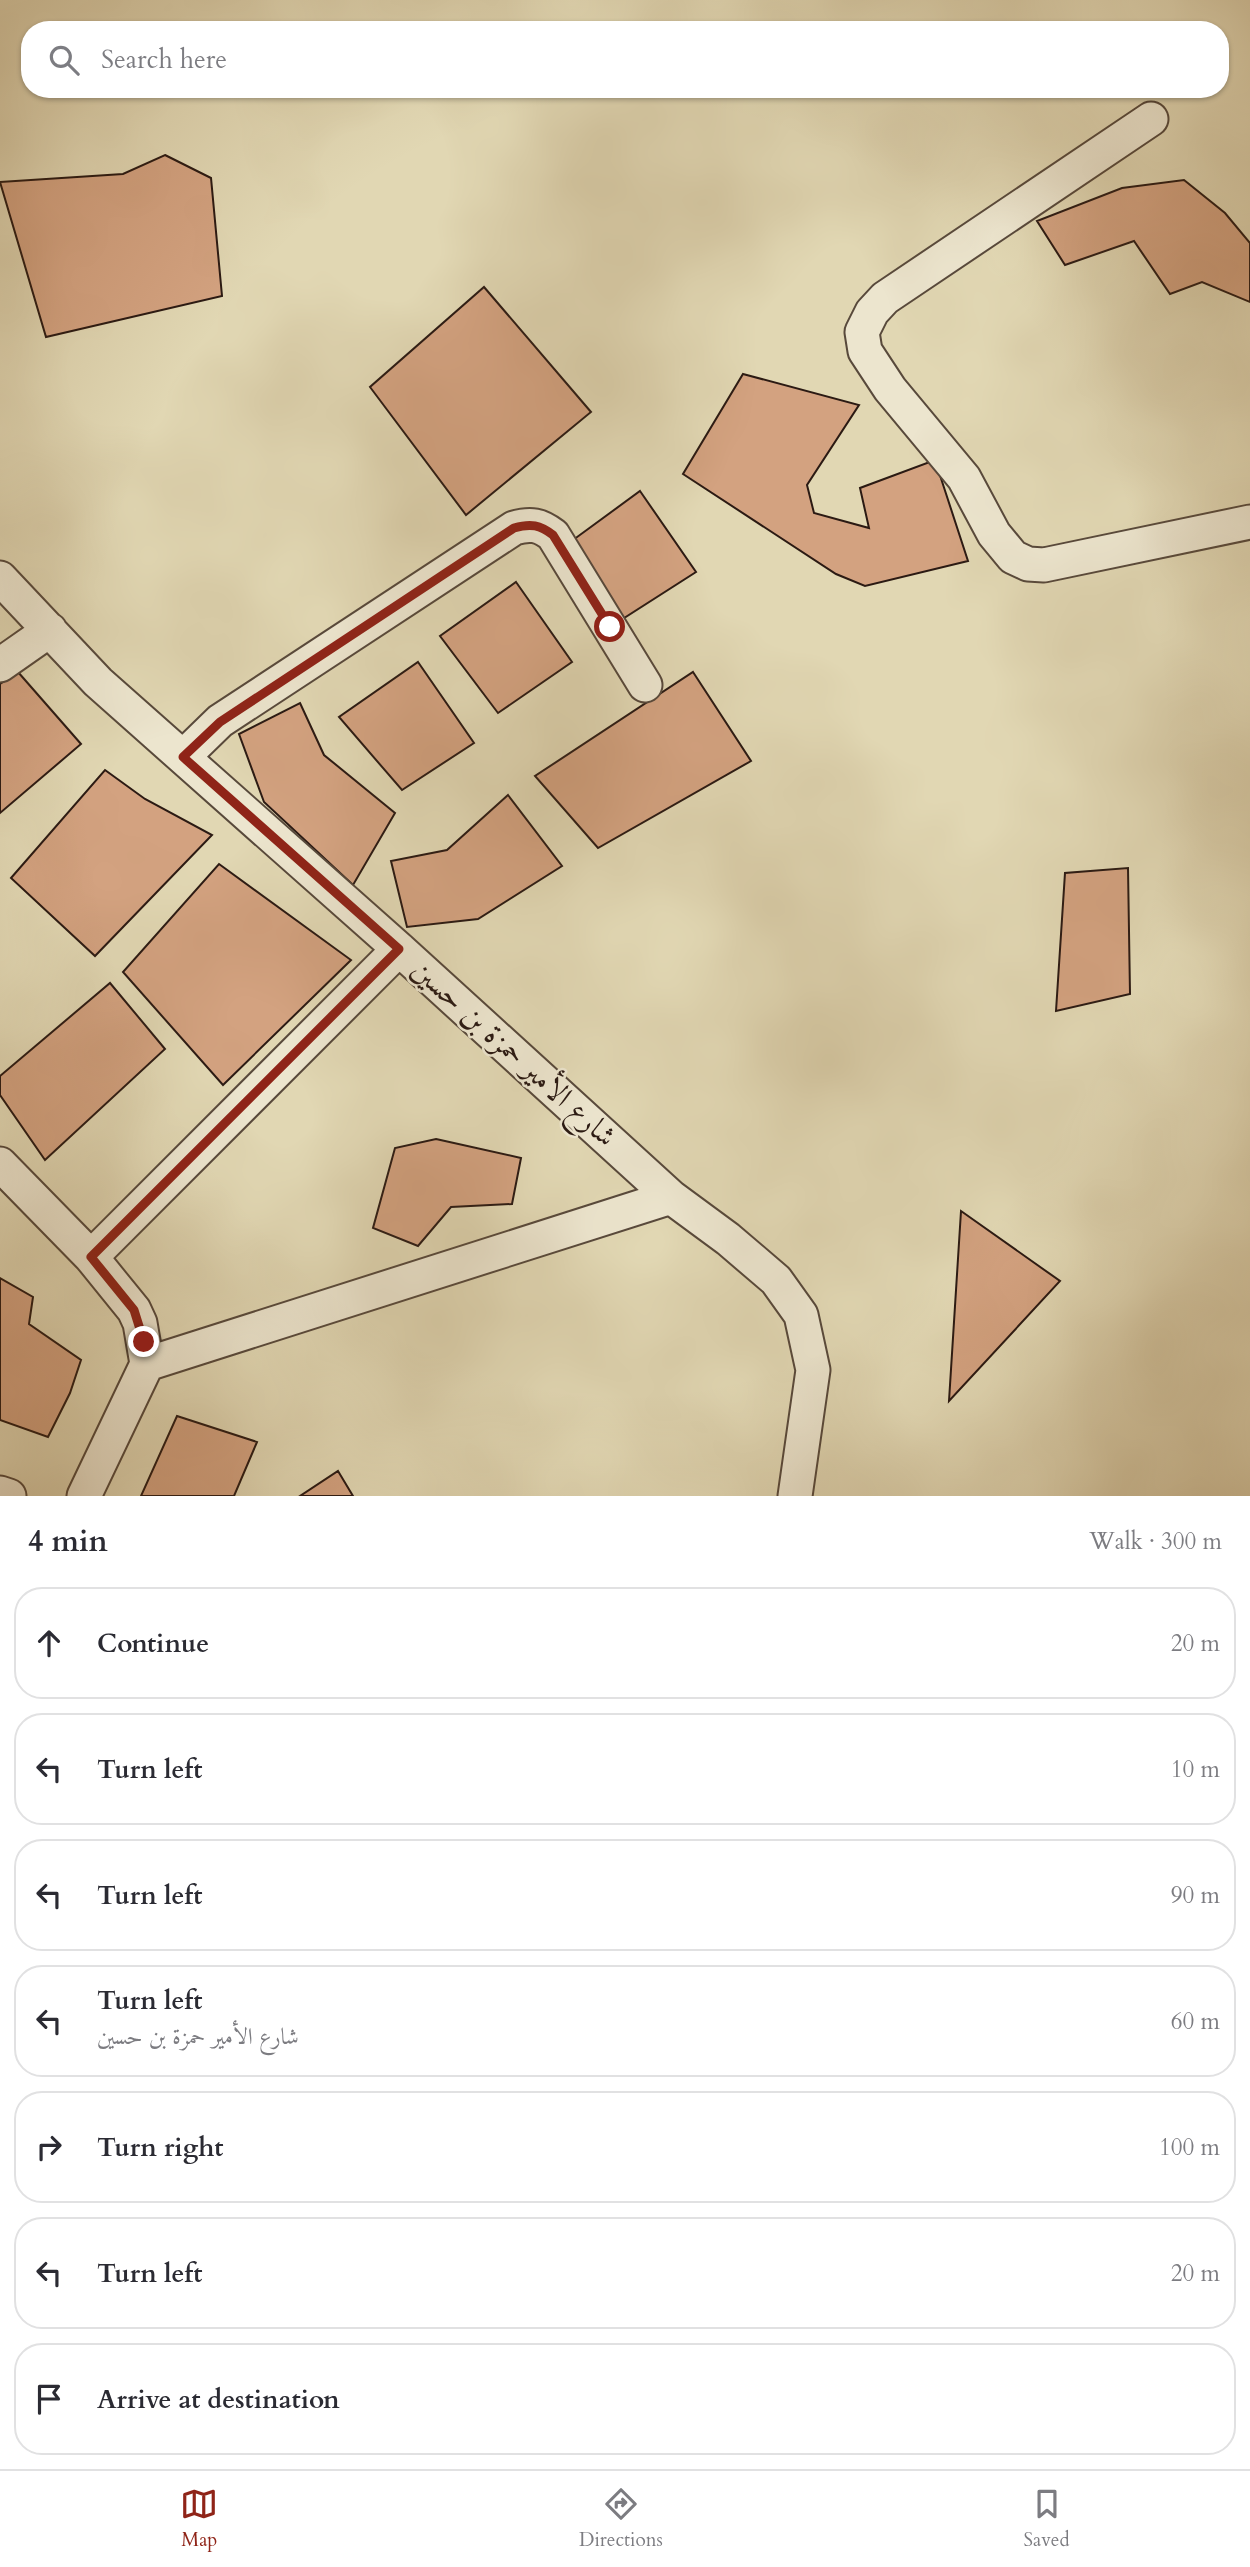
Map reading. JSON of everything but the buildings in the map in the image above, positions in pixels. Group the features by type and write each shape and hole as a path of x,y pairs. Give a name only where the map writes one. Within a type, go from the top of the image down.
{"street":[{"path":"1151,119 885,299 872,312 862,332 865,351 890,389 964,478 994,534 1013,557 1028,564 1044,565 1250,522"},
{"path":"183,757 220,722 258,695 514,528 528,524 542,526 553,535 645,685"},
{"name":"شارع الأمير حمزة بن حسين","path":"0,578 98,682 399,949 671,1197 728,1239 776,1280 801,1315 813,1370 795,1496"},
{"path":"0,665 50,631"},
{"path":"91,1257 399,949"},
{"path":"0,1164 91,1257 134,1310 140,1323 147,1364 84,1496"},
{"path":"147,1364 671,1197"},
{"path":"0,1493 9,1496"}],"route":[{"path":"144,1342 134,1310 91,1257 399,949 183,757 220,722 267,689 514,528 528,524 542,526 553,535 610,627"}]}
